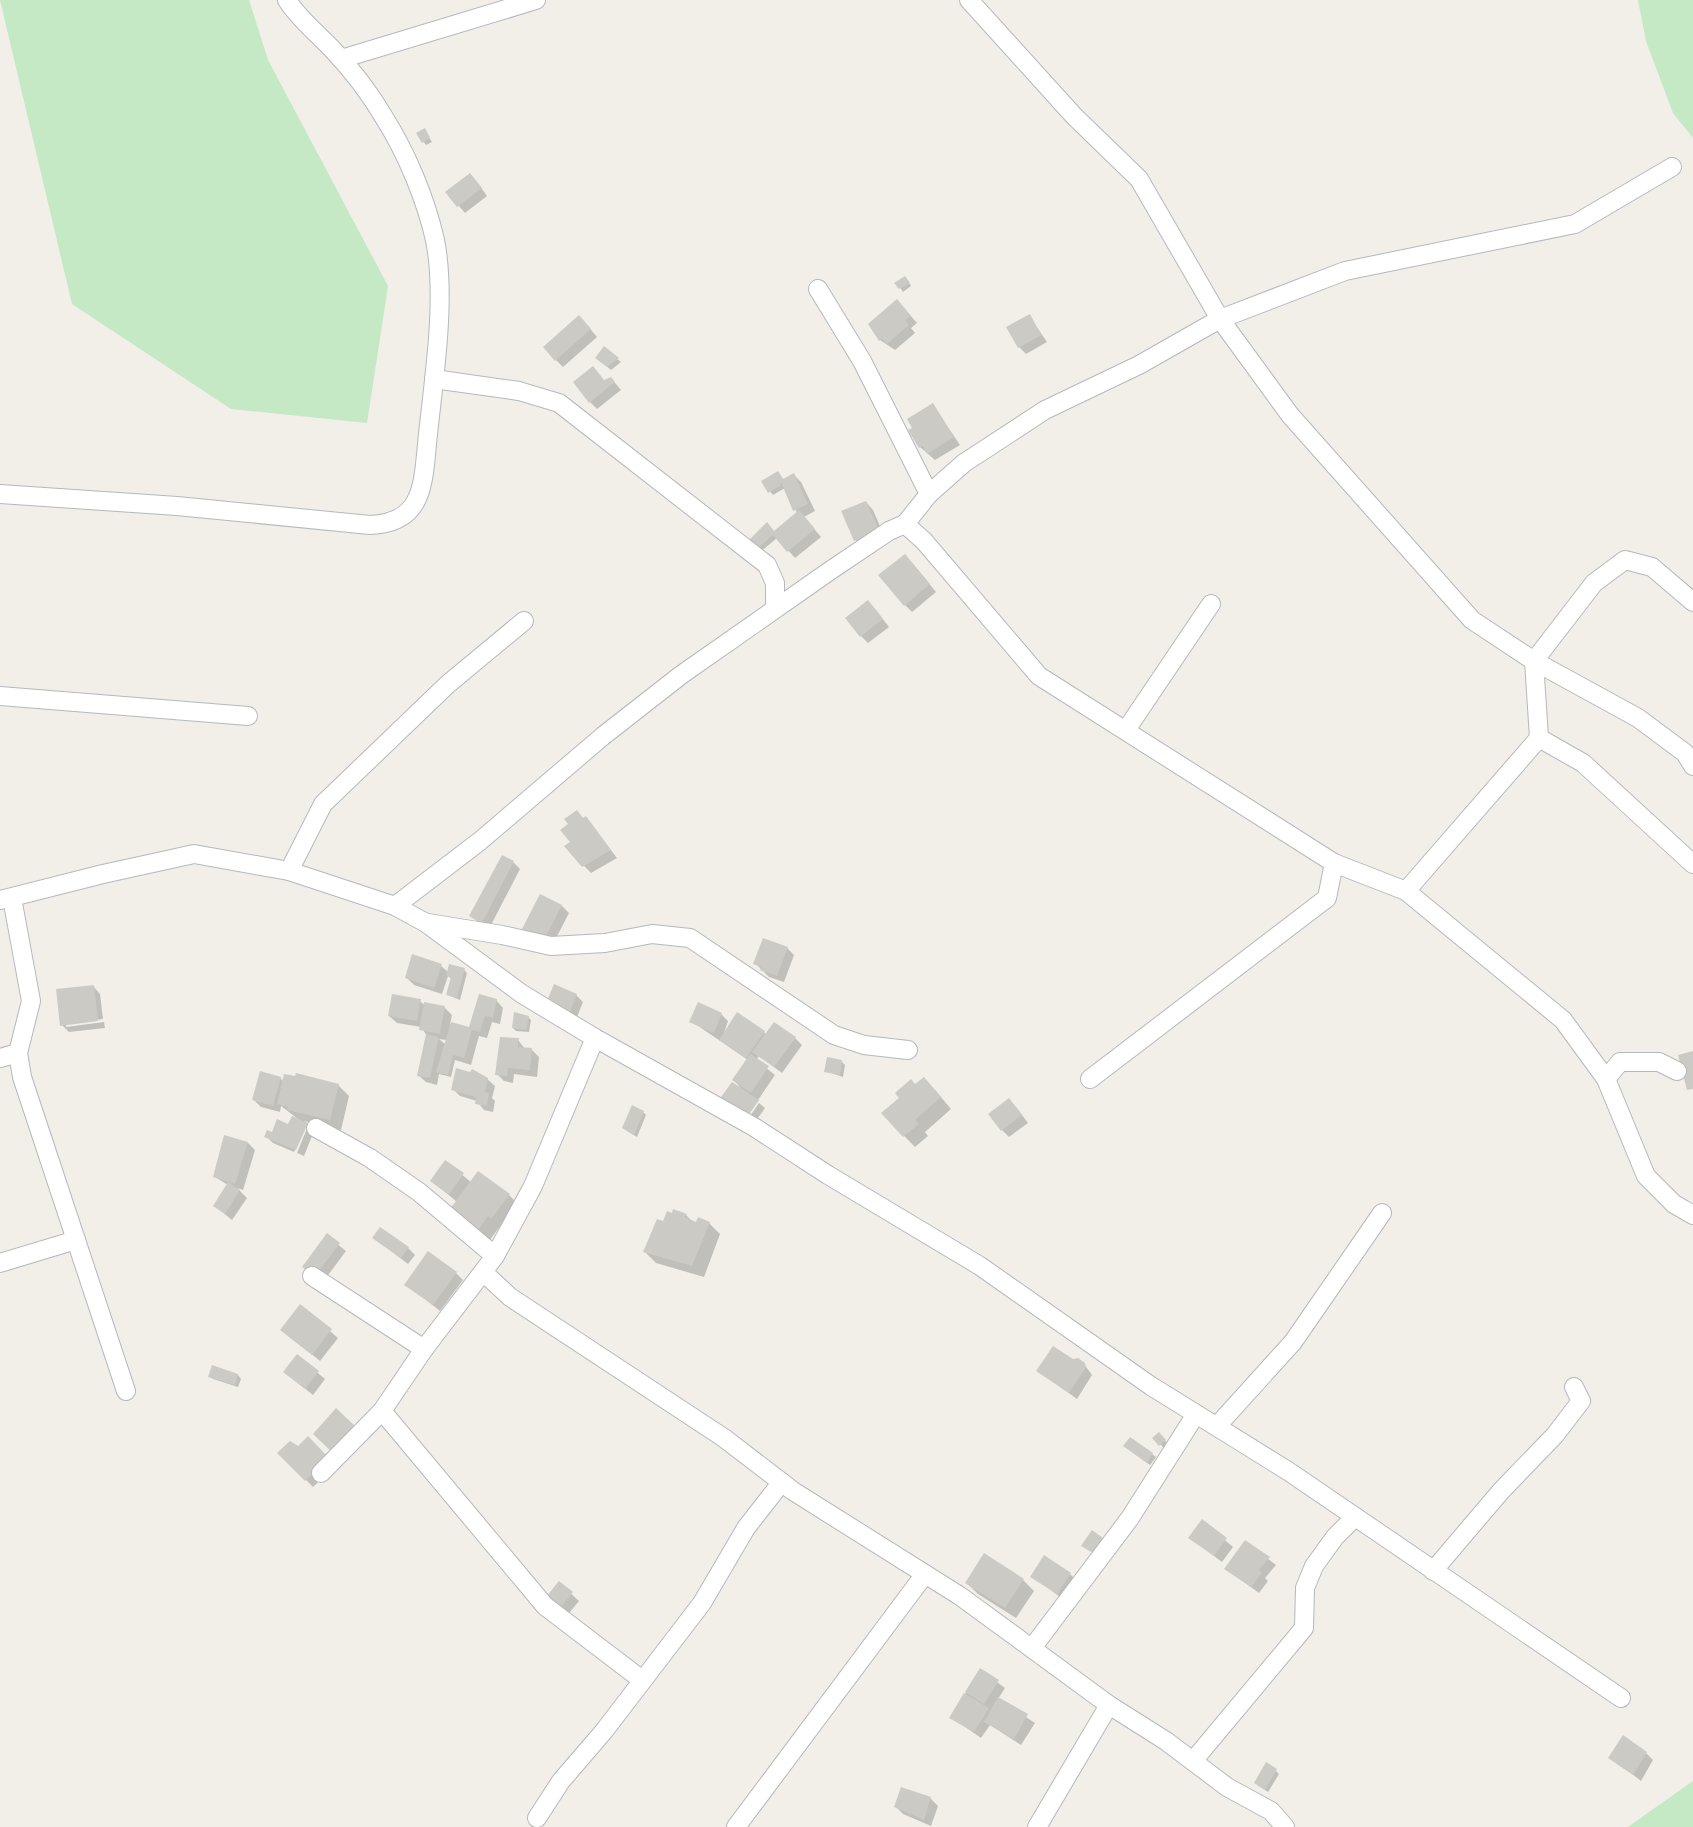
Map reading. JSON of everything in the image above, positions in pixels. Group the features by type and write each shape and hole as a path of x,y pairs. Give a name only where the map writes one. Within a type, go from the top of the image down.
{"street":[{"path":"0,494 390,524 405,517 416,502 424,471 434,379 438,279 435,242 409,166 386,119 341,59 286,0"},
{"path":"341,59 536,0"},
{"path":"969,0 1074,116 1139,179 1220,319 1290,415 1472,620 1534,661 1638,718 1685,753 1693,766"},
{"path":"395,906 480,841 603,736 775,608 890,531 906,524 929,494 964,463 1045,410 1139,365 1220,319 1345,271 1575,224 1672,167"},
{"path":"818,289 862,361 929,494"},
{"path":"434,379 519,391 559,403 767,565 776,583 775,608"},
{"path":"906,524 924,541 1039,676 1084,707 1126,730 1334,863 1406,891 1563,1020 1606,1079 1646,1176 1674,1204 1693,1215"},
{"path":"1406,891 1539,738 1534,661 1594,583 1625,560 1652,567 1693,602"},
{"path":"1126,730 1211,604"},
{"path":"289,871 323,804 448,684 524,621"},
{"path":"0,696 248,716"},
{"path":"1539,738 1583,763 1693,864"},
{"path":"126,1391 22,1077 18,1053 31,1001 6,899 194,854 289,871 395,906 426,923 522,994 595,1038 754,1127 828,1175 980,1266 1151,1386 1217,1426 1621,1698"},
{"path":"1090,1078 1327,898 1334,863"},
{"path":"426,923 502,934 551,946 605,943 652,934 690,938 834,1035 864,1046 908,1050"},
{"path":"321,1473 382,1411 424,1349 495,1256 533,1186 595,1038"},
{"path":"0,1058 18,1053"},
{"path":"1606,1079 1620,1062 1659,1062 1677,1071"},
{"path":"316,1128 389,1171 495,1256"},
{"path":"1217,1426 1293,1342 1382,1213"},
{"path":"0,1263 76,1240"},
{"path":"483,1272 510,1297 724,1438 781,1483 925,1574 1109,1705 1166,1741 1227,1787 1271,1811 1285,1827"},
{"path":"312,1276 424,1349"},
{"path":"1433,1571 1501,1491 1555,1435 1581,1401 1574,1387"},
{"path":"382,1411 432,1468 545,1606 642,1680"},
{"path":"1032,1648 1130,1518 1196,1414"},
{"path":"537,1818 561,1781 702,1603 746,1528 781,1483"},
{"path":"1193,1761 1304,1628 1305,1588 1314,1566 1335,1537 1354,1518"},
{"path":"736,1827 925,1574"},
{"path":"1037,1827 1109,1705"}],"green space":[{"path":"0,0 249,0 268,60 388,286 367,423 231,409 72,304"},
{"path":"1638,0 1693,0 1693,138 1673,113 1646,41"},
{"path":"1693,1781 1693,1827 1628,1827"}],"building":[{"path":"425,128 430,138 422,143 416,133"},
{"path":"470,173 482,188 457,207 445,192"},
{"path":"905,276 910,283 899,289 894,283"},
{"path":"897,299 911,316 905,320 909,325 887,344 882,339 879,341 868,324"},
{"path":"1030,314 1041,335 1018,348 1006,327"},
{"path":"579,315 591,329 555,361 543,347"},
{"path":"604,346 619,358 607,367 595,358"},
{"path":"593,366 604,380 611,377 615,382 589,403 573,382"},
{"path":"933,403 954,437 927,454 923,446 919,448 908,430 912,428 907,419"},
{"path":"778,471 783,479 794,473 808,504 793,511 781,482 780,486 768,493 761,481"},
{"path":"866,501 879,530 854,541 841,511"},
{"path":"799,510 815,529 787,552 773,535 755,551 747,542 767,522 774,531"},
{"path":"905,554 930,584 904,606 878,575"},
{"path":"868,600 883,619 860,637 845,618"},
{"path":"577,810 583,818 586,816 611,850 582,867 564,846 570,842 560,830 568,824 564,819"},
{"path":"502,855 514,861 482,923 469,916"},
{"path":"540,894 562,905 544,940 522,929"},
{"path":"763,938 788,947 777,976 760,970 761,967 753,964"},
{"path":"412,954 442,964 434,988 405,978"},
{"path":"449,964 465,968 457,998 446,995 451,977 446,976"},
{"path":"554,984 577,994 568,1016 545,1006"},
{"path":"94,985 98,1021 60,1026 56,989"},
{"path":"392,994 421,999 417,1021 388,1016"},
{"path":"479,994 497,999 493,1018 485,1016 480,1032 472,1030 464,1058 453,1055 448,1075 436,1072 451,1022 469,1027"},
{"path":"424,1002 445,1006 440,1034 419,1030"},
{"path":"698,1002 722,1013 714,1033 689,1022"},
{"path":"514,1012 529,1016 526,1030 512,1028"},
{"path":"737,1012 765,1031 746,1058 719,1040"},
{"path":"774,1022 796,1037 774,1067 752,1052"},
{"path":"426,1034 439,1037 430,1078 417,1076"},
{"path":"500,1037 519,1038 518,1047 532,1048 530,1070 508,1068 507,1076 495,1075"},
{"path":"1693,1051 1693,1089 1687,1090 1678,1055"},
{"path":"750,1054 769,1066 751,1093 732,1080"},
{"path":"827,1057 842,1060 840,1075 824,1072"},
{"path":"456,1068 470,1072 472,1069 488,1078 485,1092 489,1093 487,1106 475,1104 476,1097 451,1090"},
{"path":"260,1071 281,1077 273,1106 252,1100"},
{"path":"296,1073 339,1084 330,1120 287,1110 288,1107 277,1104 284,1074 295,1076"},
{"path":"924,1077 941,1097 915,1120 919,1124 903,1137 881,1113 899,1098 895,1093 911,1079 915,1084"},
{"path":"732,1082 759,1100 743,1123 716,1104"},
{"path":"1009,1098 1022,1115 1001,1131 988,1114"},
{"path":"632,1105 644,1111 634,1135 622,1128"},
{"path":"292,1116 308,1123 296,1150 264,1137 267,1130 272,1132 277,1119 288,1124"},
{"path":"224,1135 248,1142 235,1184 213,1177"},
{"path":"445,1160 464,1173 449,1195 430,1181"},
{"path":"478,1171 510,1194 491,1219 488,1216 478,1230 450,1209"},
{"path":"228,1182 240,1190 225,1214 213,1206"},
{"path":"673,1209 687,1214 685,1217 696,1222 698,1217 710,1222 692,1266 643,1252 657,1219 663,1221 667,1211 672,1213"},
{"path":"380,1227 409,1247 401,1258 372,1238"},
{"path":"327,1233 340,1243 315,1276 302,1267"},
{"path":"428,1251 457,1272 433,1305 404,1285"},
{"path":"300,1304 332,1329 312,1355 280,1330"},
{"path":"1053,1346 1073,1359 1078,1358 1085,1363 1086,1367 1069,1393 1036,1371"},
{"path":"297,1354 319,1371 305,1389 283,1372"},
{"path":"212,1365 238,1374 235,1385 208,1377"},
{"path":"336,1408 357,1428 334,1454 313,1434"},
{"path":"1159,1432 1166,1440 1159,1446 1152,1438"},
{"path":"308,1436 329,1458 305,1481 277,1453 290,1441 298,1446"},
{"path":"1130,1437 1153,1453 1147,1463 1123,1446"},
{"path":"1202,1519 1227,1538 1214,1556 1188,1538"},
{"path":"1092,1530 1103,1538 1093,1553 1081,1546"},
{"path":"1245,1540 1270,1557 1259,1570 1262,1573 1251,1587 1224,1569"},
{"path":"984,1553 1024,1579 1005,1608 965,1583"},
{"path":"1044,1555 1071,1573 1057,1594 1030,1577"},
{"path":"559,1581 573,1592 552,1618 538,1607"},
{"path":"980,1668 999,1680 984,1704 965,1692"},
{"path":"964,1693 989,1708 974,1732 949,1718"},
{"path":"998,1697 1028,1714 1014,1739 984,1722"},
{"path":"1623,1735 1647,1752 1633,1775 1608,1758"},
{"path":"1266,1762 1277,1769 1265,1790 1254,1783"},
{"path":"901,1787 931,1797 924,1820 894,1807"}]}
